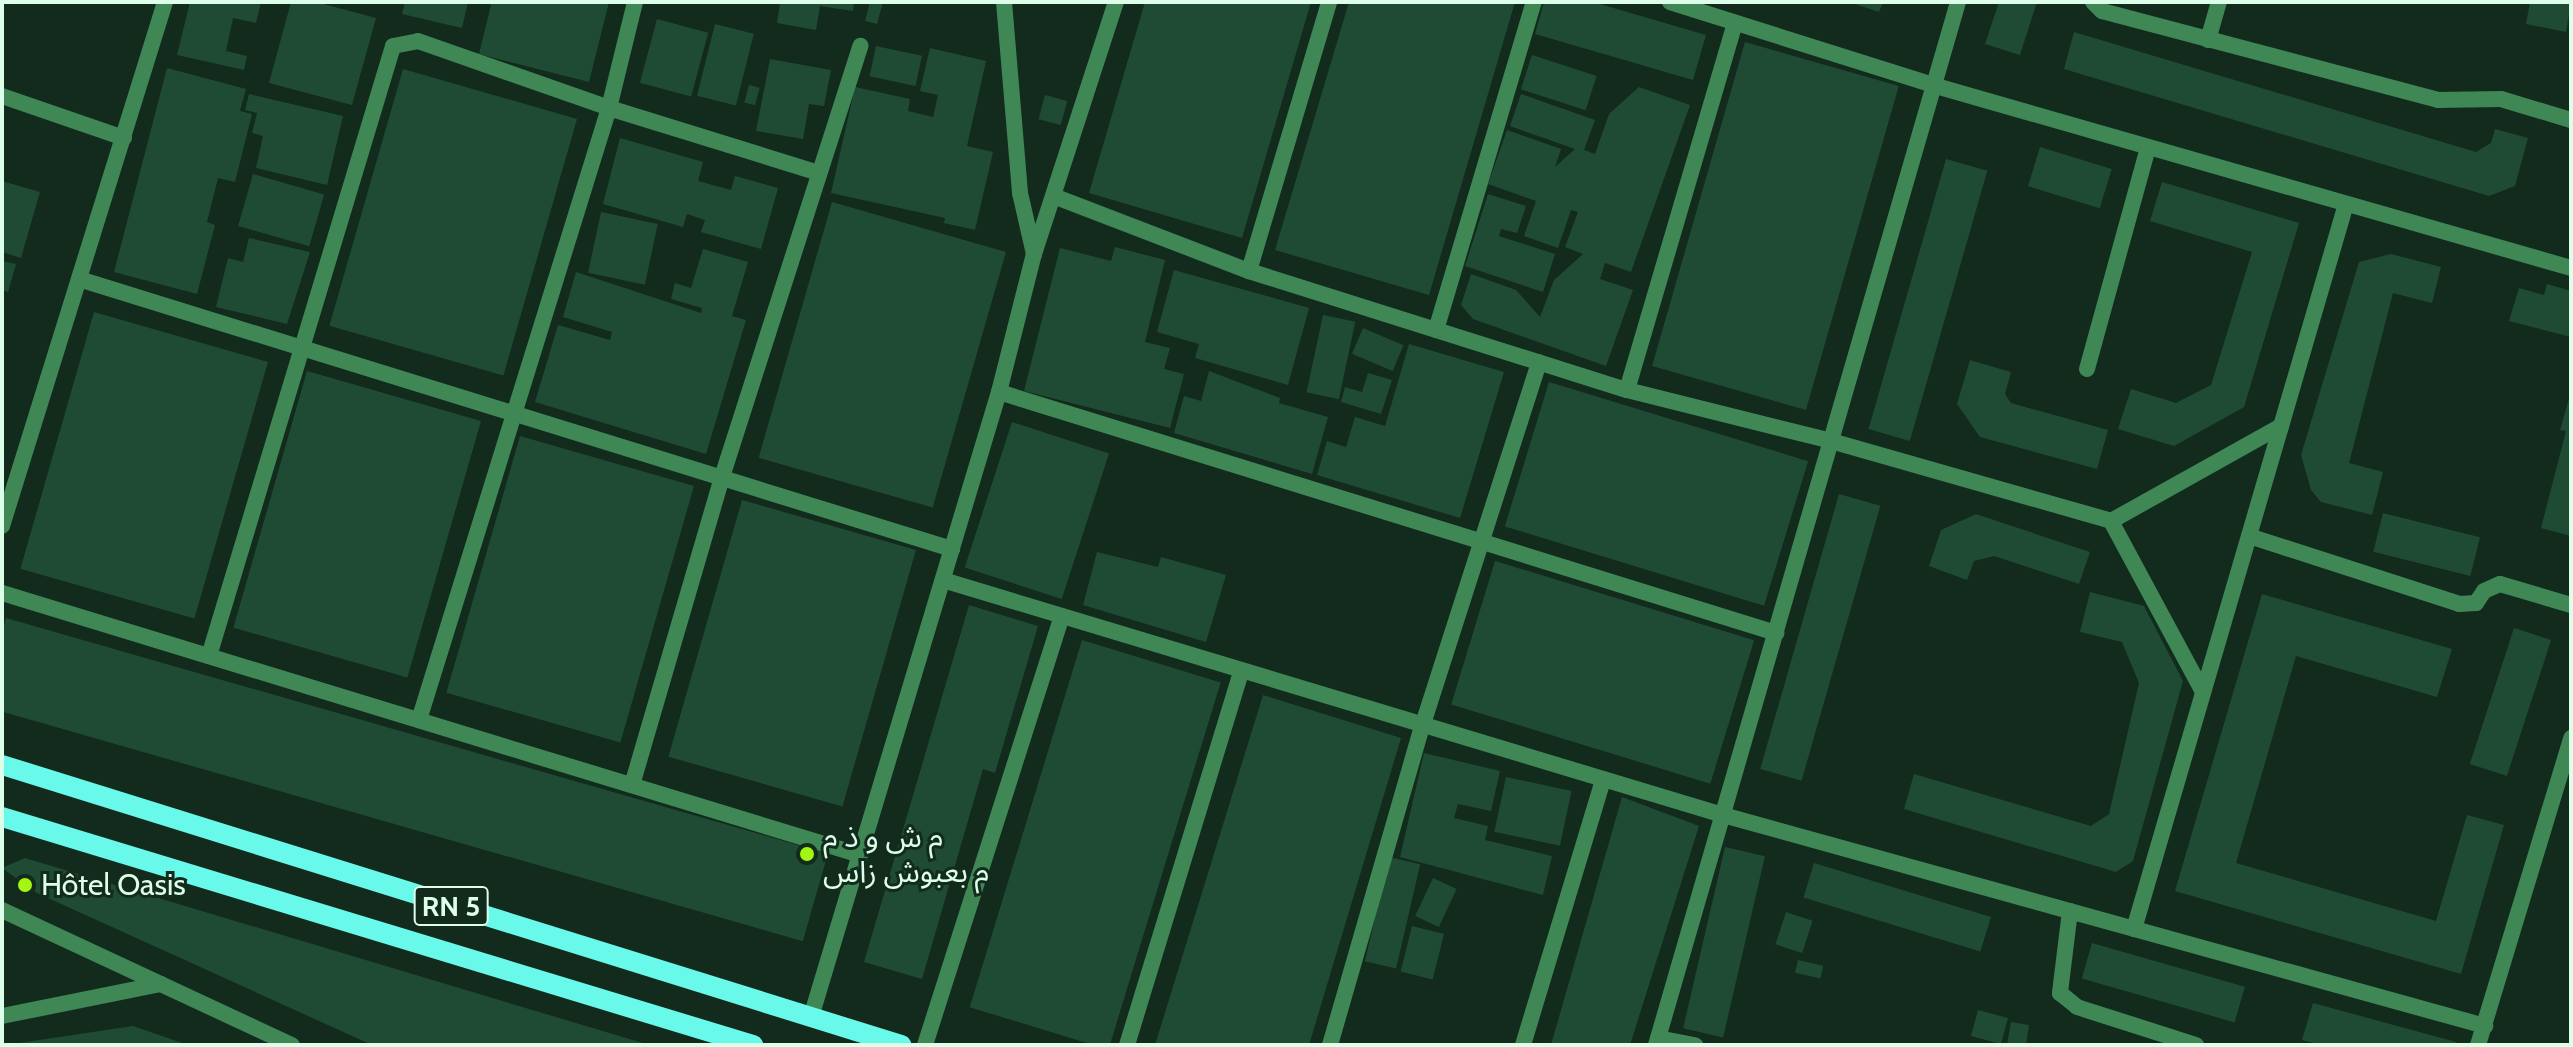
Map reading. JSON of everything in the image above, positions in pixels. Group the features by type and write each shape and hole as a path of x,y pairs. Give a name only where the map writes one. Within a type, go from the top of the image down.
{"main road":[{"name":"RN 5","path":"2,765 901,1045"},
{"name":"RN 5","path":"2,817 753,1045"}],"street":[{"path":"2,526 165,2"},
{"path":"419,720 609,108 635,2"},
{"path":"1004,2 1020,193 1034,254"},
{"path":"811,1017 999,392 1034,254 1056,197 1116,2"},
{"path":"1249,271 1329,2"},
{"path":"1436,330 1534,2"},
{"path":"1670,2 1936,86 2571,268"},
{"path":"1695,1045 1657,1042 1958,2"},
{"path":"2093,2 2102,11 2438,100 2501,99 2571,120"},
{"path":"2208,40 2219,2"},
{"path":"1627,390 1735,23"},
{"path":"209,656 306,349 386,55 393,46 418,41 609,108 819,173"},
{"path":"632,785 722,477 860,46"},
{"path":"2,96 124,138"},
{"path":"2087,369 2148,147"},
{"path":"1056,197 1249,271 1627,390 1831,441 2111,521 2281,426"},
{"path":"2134,929 2346,204"},
{"path":"79,279 952,549"},
{"path":"1330,1045 1422,727 1539,362"},
{"path":"999,392 1776,633"},
{"path":"2111,521 2203,692"},
{"path":"2249,536 2459,604 2476,603 2484,591 2500,584 2571,605"},
{"path":"943,580 1422,727 1723,815 2485,1026"},
{"path":"2,593 860,855"},
{"path":"925,1045 1062,616"},
{"path":"1127,1045 1241,671"},
{"path":"2478,1045 2571,738"},
{"path":"1523,1045 1603,780"},
{"path":"2,910 292,1045"},
{"path":"2070,911 2060,993 2077,1007 2196,1045"},
{"path":"2,1016 161,984"}],"building":[{"path":"190,2 261,2 256,23 233,18 226,51 247,56 244,70 177,55"},
{"path":"291,2 316,2 376,18 352,105 269,83"},
{"path":"405,2 468,2 462,28 402,14"},
{"path":"486,2 609,2 589,82 479,54 491,5"},
{"path":"780,2 854,2 853,11 820,6 816,30 777,23"},
{"path":"870,2 883,2 877,24 865,21"},
{"path":"1145,2 1311,2 1242,238 1089,193"},
{"path":"1349,2 1515,2 1429,295 1275,250"},
{"path":"1544,2 1593,2 1706,35 1693,80 1535,34"},
{"path":"1849,2 1883,2 1879,12"},
{"path":"1999,2 2037,2 2020,55 1985,44"},
{"path":"2530,2 2571,2 2566,32 2526,24"},
{"path":"657,19 708,33 691,96 640,83"},
{"path":"715,24 754,34 736,105 697,96"},
{"path":"2074,32 2476,152 2491,143 2495,129 2528,138 2515,186 2489,196 2064,69"},
{"path":"1745,42 1899,86 1806,410 1652,366"},
{"path":"876,46 922,56 916,86 870,76"},
{"path":"930,48 986,61 967,146 993,152 975,230 944,223 945,218 831,193 855,87 910,99 908,111 933,117 938,95 920,91"},
{"path":"1532,55 1597,76 1586,110 1521,89"},
{"path":"770,59 831,70 824,106 809,104 803,139 756,131"},
{"path":"167,68 246,89 240,111 252,114 235,182 218,178 207,222 215,225 197,294 114,272"},
{"path":"403,69 577,119 503,376 329,326"},
{"path":"749,85 760,88 755,105 744,102"},
{"path":"1639,87 1690,105 1631,272 1605,263 1600,279 1633,290 1606,366 1473,319 1461,305 1471,274 1516,290 1540,317 1554,280 1583,254 1565,247 1578,212 1571,210 1558,248 1524,236 1536,201 1488,184 1507,130 1561,149 1555,167 1575,149 1510,126 1521,94 1595,120 1584,150 1595,154 1609,114"},
{"path":"249,94 343,116 327,185 256,168 263,136 252,133 257,113 245,110"},
{"path":"1045,95 1067,101 1061,125 1039,119"},
{"path":"620,138 703,162 698,181 731,190 735,176 778,188 761,249 701,232 705,220 687,214 683,227 603,204"},
{"path":"2040,147 2112,169 2100,208 2028,186"},
{"path":"1946,159 1987,171 1910,441 1869,429"},
{"path":"253,174 324,194 309,246 238,226"},
{"path":"2,181 40,192 21,258 2,252"},
{"path":"2162,182 2299,223 2244,407 2174,446 2118,429 2131,389 2176,403 2211,385 2252,252 2150,221"},
{"path":"1488,194 1526,206 1517,233 1501,229 1499,236 1555,254 1543,292 1465,266"},
{"path":"832,202 1006,252 933,508 759,458"},
{"path":"601,212 658,224 645,285 588,273"},
{"path":"249,238 310,252 287,324 216,307 228,258 243,262"},
{"path":"1115,247 1165,260 1145,342 1170,348 1164,369 1184,374 1170,428 1024,391 1060,248 1111,261"},
{"path":"703,249 748,262 732,316 746,320 706,454 535,402 558,325 610,340 612,332 563,317 576,272 701,313 702,308 671,299 675,283 691,288"},
{"path":"2391,254 2441,267 2432,303 2393,293 2349,463 2383,472 2372,515 2321,502 2311,490 2301,455 2359,262"},
{"path":"2,261 16,264 8,292 2,290"},
{"path":"1174,270 1309,308 1288,385 1195,358 1199,344 1157,332"},
{"path":"2547,284 2571,291 2571,337 2509,321 2519,288 2544,295"},
{"path":"94,312 268,362 194,619 20,569"},
{"path":"1323,315 1355,322 1339,399 1307,392"},
{"path":"1363,328 1404,345 1393,371 1352,354"},
{"path":"1409,344 1504,372 1460,518 1317,475 1327,441 1346,447 1355,417 1385,426"},
{"path":"1970,360 2011,372 2005,394 2011,403 2108,430 2097,469 1980,437 1957,404"},
{"path":"307,371 481,421 407,678 233,628"},
{"path":"1209,371 1280,398 1279,403 1328,417 1312,474 1174,433 1184,396 1201,401"},
{"path":"1368,373 1392,380 1381,414 1341,402 1345,387 1362,392"},
{"path":"1549,382 1808,461 1764,606 1505,526"},
{"path":"2571,392 2571,536 2541,528 2566,431 2560,430"},
{"path":"1012,422 1109,454 1062,599 965,568"},
{"path":"520,436 694,486 620,743 446,693"},
{"path":"1839,494 1880,506 1802,781 1760,769"},
{"path":"742,500 916,550 842,807 668,757"},
{"path":"2383,513 2480,537 2470,576 2373,552"},
{"path":"1976,514 2090,552 2079,584 1994,556 1974,561 1967,580 1929,566 1941,530"},
{"path":"1097,552 1158,567 1161,557 1226,575 1206,642 1083,605"},
{"path":"1495,561 1754,640 1710,784 1451,704"},
{"path":"2090,592 2144,606 2183,681 2133,861 2116,872 1904,809 1914,774 2091,826 2109,814 2139,683 2122,642 2080,632"},
{"path":"2262,594 2452,649 2437,697 2296,656 2236,863 2436,921 2467,815 2504,825 2461,974 2175,891"},
{"path":"969,605 1038,626 995,773 983,769 922,979 864,962"},
{"path":"6,618 828,854 803,941 2,712 2,632"},
{"path":"2514,628 2551,640 2507,776 2470,764"},
{"path":"1082,640 1221,682 1110,1045 1093,1045 970,1007"},
{"path":"1263,695 1401,738 1309,1045 1155,1045"},
{"path":"1424,753 1500,771 1491,811 1458,804 1454,818 1488,826 1485,840 1552,856 1543,895 1400,857"},
{"path":"1506,777 1572,791 1560,846 1494,832"},
{"path":"1622,797 1699,826 1630,1045 1551,1045"},
{"path":"1725,847 1765,856 1723,1037 1683,1028"},
{"path":"1389,857 1420,864 1396,968 1365,961"},
{"path":"25,858 646,1045 372,1045 37,893 2,868"},
{"path":"1814,863 1991,917 1980,952 1803,897"},
{"path":"1433,878 1457,889 1439,927 1415,916"},
{"path":"1786,912 1813,921 1802,953 1775,944"},
{"path":"1412,926 1444,934 1433,980 1401,972"},
{"path":"2092,943 2245,987 2235,1022 2082,979"},
{"path":"1798,960 1823,966 1820,979 1795,973"},
{"path":"2313,1003 2456,1042 2456,1045 2321,1045 2302,1040"},
{"path":"1978,1010 2008,1018 2001,1044 1971,1036"},
{"path":"2011,1022 2029,1025 2026,1045 2007,1045"},
{"path":"133,1026 188,1045 19,1045 19,1043"}],"place":[{"name":"م ش و ذ م م بعبوش زاس","path":"807,854"},
{"name":"Hôtel Oasis","path":"25,885"}]}
